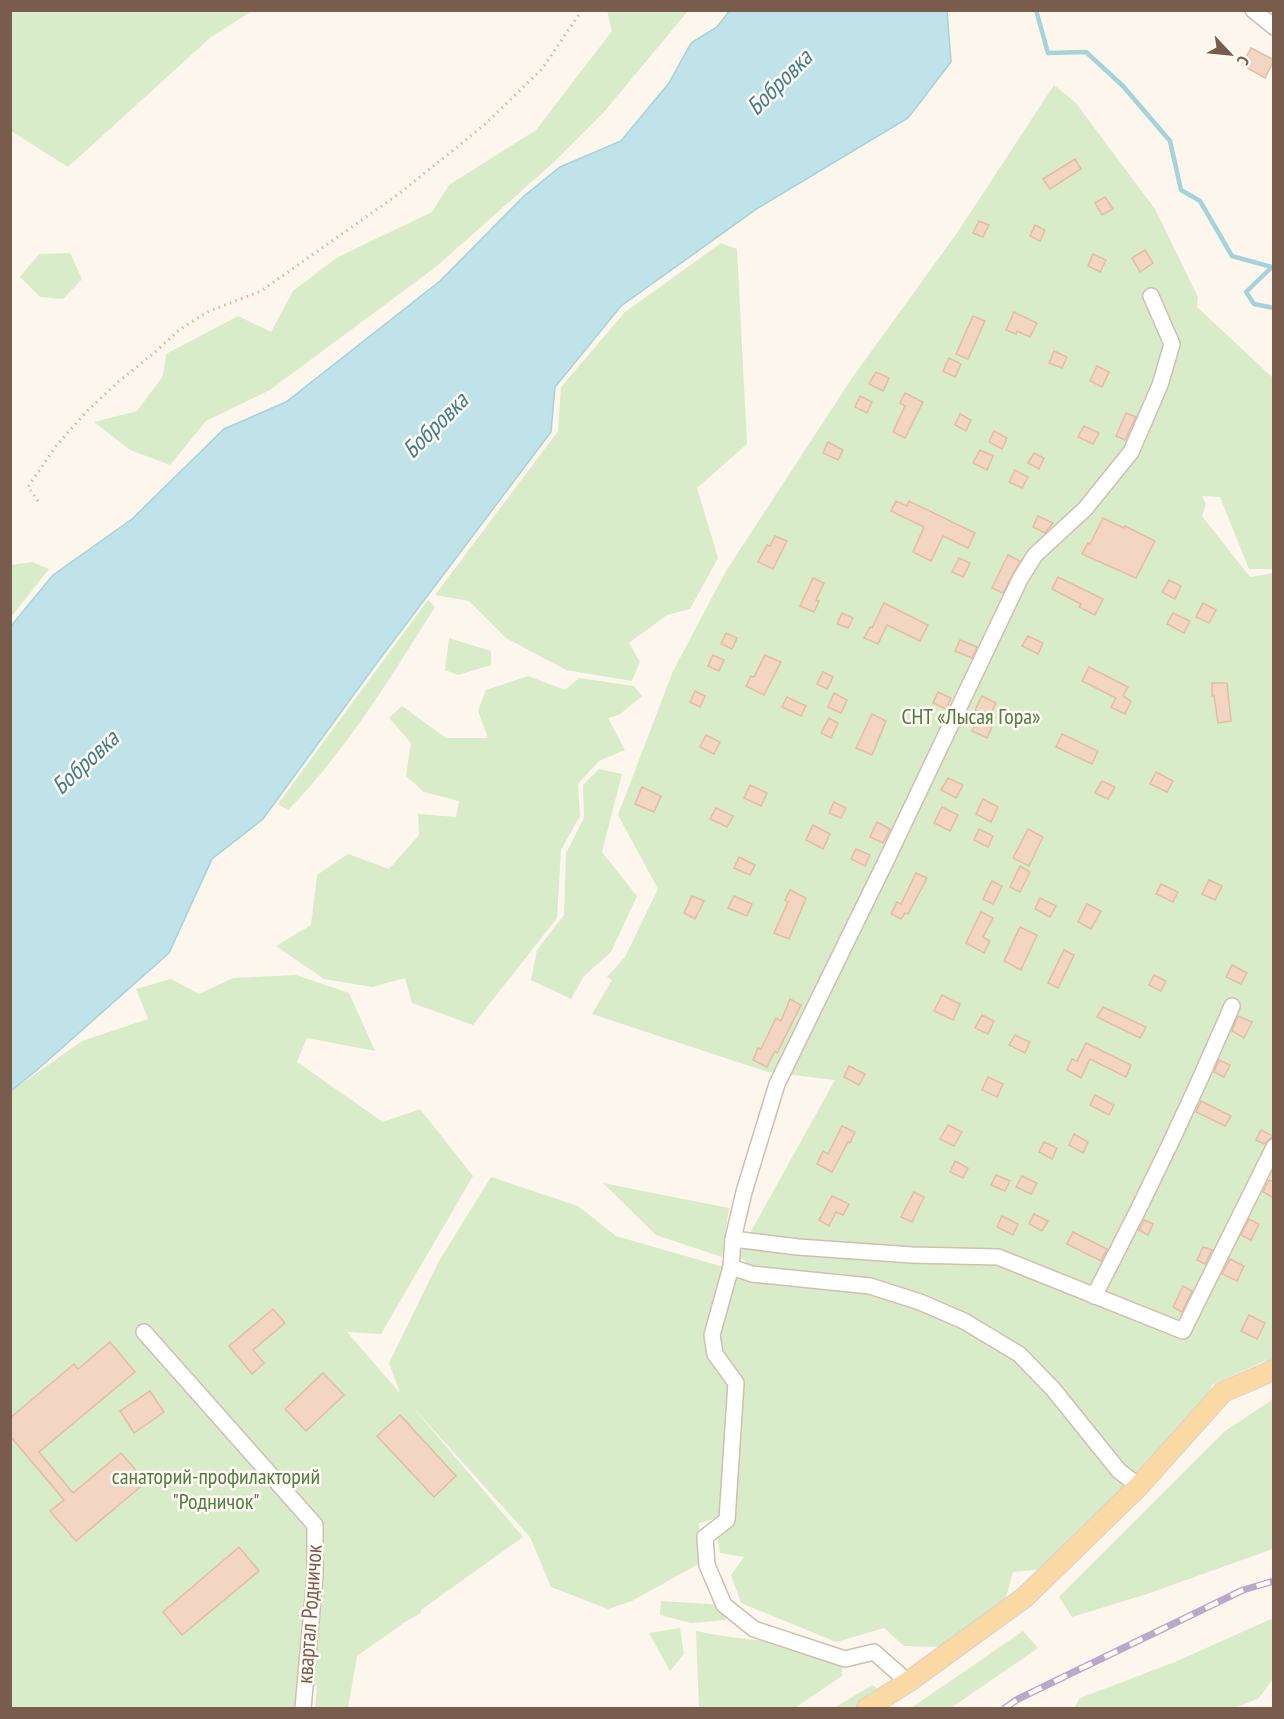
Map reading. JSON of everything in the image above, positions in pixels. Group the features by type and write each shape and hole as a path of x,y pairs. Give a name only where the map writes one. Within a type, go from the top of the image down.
{"main road":[{"path":"867,1708 908,1682 1025,1597 1139,1485 1223,1392 1274,1370"}],"street":[{"path":"1253,10 1274,27"},
{"path":"908,1682 874,1652 846,1659 754,1629 724,1605 707,1565 705,1537 727,1520 736,1383 715,1354 712,1335 731,1268 733,1239 744,1192 777,1084 1020,579 1035,555 1085,509 1131,452 1160,385 1172,344 1151,296"},
{"path":"1094,1296 1147,1194 1232,1006"},
{"path":"733,1239 798,1247 912,1255 998,1257 1183,1331 1274,1147"},
{"path":"731,1268 752,1274 870,1286 921,1302 964,1321 1019,1354 1053,1389 1119,1471 1139,1485"},
{"name":"квартал Родничок","path":"144,1332 315,1525 315,1576 303,1708"}],"path":[{"path":"38,501 28,488 56,446 86,412 118,382 179,330 207,312 261,291 428,171 490,120 542,69 582,10"}],"green space":[{"path":"10,11 252,11 211,37 68,167 11,131"},
{"path":"607,11 688,11 604,112 554,162 437,266 270,390 206,421 170,465 130,450 94,422 137,411 163,376 166,354 238,316 271,332 293,291 338,257 432,212 449,185 536,130 612,31"},
{"name":"СНТ «Лысая Гора»","path":"1054,85 1076,103 1155,209 1198,297 1197,307 1273,378 1273,569 1249,569 1220,497 1202,496 1206,504 1202,516 1250,577 1273,573 1273,1366 1271,1367 1265,1361 1212,1385 1202,1420 1139,1480 1119,1465 1062,1389 936,1303 756,1271 738,1255 746,1246 744,1244 835,1080 768,1072 592,1014 612,980 607,977 625,957 658,889 618,815 673,671 726,571 852,378 957,233"},
{"path":"721,243 737,249 747,444 697,488 718,558 690,609 667,615 629,643 640,662 632,681 566,670 506,638 469,601 435,595 558,431 561,387 625,312"},
{"path":"70,253 82,279 63,299 40,297 20,277 39,254"},
{"path":"32,562 49,569 11,617 11,565"},
{"path":"428,600 435,607 349,738 288,810 278,804"},
{"path":"449,638 491,651 491,665 458,675 445,670"},
{"path":"528,676 565,690 579,678 634,686 642,696 619,715 608,718 625,750 599,761 578,784 580,816 561,850 557,918 473,1025 412,1003 405,978 372,987 324,979 276,946 311,925 317,875 348,854 389,869 419,835 418,814 456,817 459,801 424,792 406,776 411,743 389,718 402,706 446,738 488,738 478,711 486,690"},
{"path":"599,769 622,774 602,852 637,896 611,952 584,976 571,999 531,980 537,950 564,915 566,853 584,818 583,785"},
{"name":"санаторий-профилакторий \"Родничок\"","path":"296,975 349,993 375,1051 307,1038 297,1062 383,1122 420,1109 473,1176 381,1334 347,1332 400,1393 389,1363 439,1261 491,1177 578,1206 616,1236 762,1278 876,1290 953,1319 1025,1362 1127,1489 1045,1569 1013,1572 1003,1608 964,1640 937,1647 904,1646 884,1628 836,1642 741,1603 731,1575 744,1557 720,1553 714,1519 699,1523 702,1562 632,1601 608,1609 551,1587 530,1537 411,1405 523,1537 421,1610 421,1613 357,1656 348,1708 315,1708 317,1685 300,1697 299,1708 11,1708 10,1092 82,1041 148,1019 136,989 171,979 199,994 233,978"},
{"path":"603,1183 729,1208 722,1257 656,1235"},
{"path":"1273,1399 1273,1549 1147,1594 1072,1617 1059,1597 1225,1431"},
{"path":"661,1601 724,1605 726,1620 691,1623 660,1615"},
{"path":"1273,1618 1273,1679 1259,1698 1235,1708 1074,1708 1080,1698 1175,1662"},
{"path":"680,1628 684,1654 670,1671 649,1633"},
{"path":"696,1631 806,1646 842,1655 842,1676 795,1708 699,1708"},
{"path":"1023,1631 1038,1648 951,1708 911,1708"},
{"path":"872,1685 884,1693 859,1708 834,1708"}],"water":[{"name":"Бобровка","path":"730,10 947,11 951,62 908,118 758,208 621,306 555,387 551,432 379,660 263,819 212,859 169,953 11,1091 11,626 53,575 132,519 224,429 286,402 440,281 524,196 560,167 621,141 669,83 691,43 717,27"}],"building":[{"path":"1251,48 1274,60 1265,78 1242,65"},
{"path":"1075,159 1081,169 1050,189 1043,179"},
{"path":"1105,197 1113,209 1102,215 1095,203"},
{"path":"979,221 989,225 983,237 973,233"},
{"path":"1035,225 1045,230 1040,241 1030,236"},
{"path":"1145,250 1153,263 1140,272 1132,258"},
{"path":"1093,254 1106,260 1100,272 1088,266"},
{"path":"1014,312 1037,323 1030,337 1017,331 1016,334 1006,330"},
{"path":"973,316 985,321 968,359 956,354"},
{"path":"1054,351 1067,357 1062,368 1049,363"},
{"path":"949,358 961,364 955,377 943,371"},
{"path":"1097,366 1109,372 1102,387 1090,381"},
{"path":"876,372 889,378 883,391 869,384"},
{"path":"905,393 923,402 905,438 893,432 905,406 900,403"},
{"path":"860,396 872,402 867,413 855,407"},
{"path":"1126,413 1136,417 1125,440 1116,436"},
{"path":"960,414 971,420 966,431 955,425"},
{"path":"1084,426 1099,433 1093,444 1078,437"},
{"path":"994,431 1007,438 1002,449 989,442"},
{"path":"828,442 843,450 838,460 823,453"},
{"path":"980,450 993,456 987,470 973,463"},
{"path":"1034,453 1044,458 1039,469 1028,463"},
{"path":"1015,470 1028,477 1022,488 1009,482"},
{"path":"896,501 907,506 909,501 975,533 968,548 943,536 931,561 913,552 924,527 891,511"},
{"path":"1038,516 1053,523 1045,533 1033,527"},
{"path":"1103,518 1155,541 1136,578 1082,554 1088,543 1090,544"},
{"path":"775,536 787,541 773,569 758,562"},
{"path":"1008,555 1020,561 1003,593 992,588"},
{"path":"959,558 970,563 963,577 952,572"},
{"path":"1058,577 1103,599 1095,615 1079,607 1081,604 1052,589"},
{"path":"813,578 824,583 816,600 819,601 814,612 800,606"},
{"path":"1169,580 1181,586 1175,599 1162,592"},
{"path":"884,603 928,625 920,641 887,625 878,644 864,638 870,627 872,628"},
{"path":"1203,603 1216,610 1209,623 1196,617"},
{"path":"842,613 853,618 848,628 837,624"},
{"path":"1173,613 1190,621 1184,633 1167,624"},
{"path":"726,633 737,638 732,649 721,644"},
{"path":"1028,636 1043,643 1038,654 1022,646"},
{"path":"960,640 977,647 972,658 955,651"},
{"path":"713,655 724,660 719,671 708,666"},
{"path":"765,655 781,662 764,695 746,686 751,676 754,677"},
{"path":"1089,667 1128,687 1123,696 1131,701 1125,714 1111,707 1116,698 1082,681"},
{"path":"823,672 833,677 827,689 817,684"},
{"path":"1212,683 1227,683 1231,721 1218,723 1214,696 1212,696"},
{"path":"695,691 705,696 700,707 690,702"},
{"path":"938,692 951,698 946,709 933,703"},
{"path":"834,693 847,700 841,713 828,707"},
{"path":"982,696 996,703 989,717 975,710"},
{"path":"787,697 806,706 801,716 782,707"},
{"path":"872,714 886,721 872,755 856,748"},
{"path":"829,718 838,723 831,738 821,733"},
{"path":"978,720 992,727 987,738 972,731"},
{"path":"1062,734 1098,751 1092,764 1056,747"},
{"path":"706,735 720,742 714,754 700,747"},
{"path":"1156,772 1173,781 1167,792 1150,784"},
{"path":"948,778 963,785 956,798 941,790"},
{"path":"1102,781 1115,787 1108,799 1095,793"},
{"path":"750,785 767,793 761,806 744,798"},
{"path":"642,787 661,796 654,812 635,804"},
{"path":"983,799 998,807 991,822 976,814"},
{"path":"834,802 846,808 841,818 829,813"},
{"path":"942,807 958,815 950,831 934,823"},
{"path":"716,808 733,816 727,827 710,819"},
{"path":"877,822 890,829 883,843 870,837"},
{"path":"813,825 830,834 823,849 806,840"},
{"path":"979,829 993,836 988,847 974,840"},
{"path":"1028,829 1043,837 1029,866 1013,858"},
{"path":"856,849 870,855 865,866 851,859"},
{"path":"739,857 755,865 750,875 734,868"},
{"path":"1020,866 1030,872 1020,892 1010,887"},
{"path":"916,873 927,878 908,914 905,913 901,919 891,914 897,902 901,904"},
{"path":"1209,880 1222,886 1215,900 1202,894"},
{"path":"992,881 1002,886 993,904 983,899"},
{"path":"1161,884 1178,892 1173,902 1156,894"},
{"path":"790,890 806,898 789,939 774,933 788,902 785,900"},
{"path":"692,896 704,901 695,919 684,913"},
{"path":"734,896 752,904 747,916 728,908"},
{"path":"1040,898 1056,906 1050,917 1035,909"},
{"path":"1087,904 1101,911 1091,929 1078,922"},
{"path":"981,912 993,918 983,937 990,941 984,953 966,943"},
{"path":"1020,927 1037,935 1021,970 1004,961"},
{"path":"1064,950 1074,955 1058,988 1048,983"},
{"path":"1232,965 1247,973 1241,984 1226,977"},
{"path":"1154,975 1166,981 1161,991 1149,985"},
{"path":"942,995 960,1004 953,1020 934,1011"},
{"path":"790,999 801,1005 777,1053 775,1051 767,1067 753,1060 776,1018 781,1021"},
{"path":"1103,1007 1146,1027 1140,1038 1097,1017"},
{"path":"982,1015 994,1021 988,1034 975,1028"},
{"path":"1238,1016 1252,1022 1244,1038 1232,1031"},
{"path":"1015,1035 1030,1042 1025,1053 1009,1045"},
{"path":"1086,1043 1131,1065 1126,1077 1090,1059 1081,1078 1067,1070 1072,1059 1077,1061"},
{"path":"1219,1060 1230,1065 1224,1077 1214,1072"},
{"path":"849,1066 865,1074 859,1085 844,1077"},
{"path":"988,1077 1003,1084 997,1097 982,1090"},
{"path":"1095,1095 1114,1105 1109,1115 1090,1105"},
{"path":"1201,1101 1231,1116 1225,1126 1196,1112"},
{"path":"948,1125 962,1132 954,1146 940,1139"},
{"path":"842,1126 855,1132 832,1172 817,1164 823,1151 828,1154"},
{"path":"1261,1130 1273,1136 1264,1144 1256,1140"},
{"path":"1074,1134 1088,1142 1083,1153 1069,1145"},
{"path":"1044,1142 1057,1148 1052,1159 1039,1152"},
{"path":"955,1161 968,1168 963,1178 950,1172"},
{"path":"996,1175 1010,1181 1005,1191 991,1185"},
{"path":"1022,1176 1037,1183 1031,1194 1016,1187"},
{"path":"1269,1180 1274,1182 1274,1198 1263,1192"},
{"path":"914,1192 924,1197 912,1222 901,1217"},
{"path":"832,1196 849,1204 843,1215 836,1212 829,1226 819,1220"},
{"path":"1034,1214 1048,1221 1042,1231 1029,1224"},
{"path":"1002,1216 1018,1224 1013,1235 997,1227"},
{"path":"1249,1219 1259,1224 1251,1240 1241,1235"},
{"path":"1144,1220 1153,1224 1148,1235 1139,1230"},
{"path":"1073,1232 1107,1249 1101,1261 1067,1244"},
{"path":"1203,1247 1212,1250 1205,1264 1197,1260"},
{"path":"1230,1259 1244,1266 1237,1281 1222,1274"},
{"path":"1183,1286 1192,1291 1182,1312 1173,1307"},
{"path":"273,1309 285,1323 253,1350 264,1363 252,1374 229,1346"},
{"path":"1249,1315 1265,1323 1257,1339 1241,1331"},
{"path":"110,1342 135,1372 39,1452 73,1493 121,1453 146,1482 76,1541 50,1511 64,1500 10,1436 10,1418 74,1364 78,1369"},
{"path":"323,1373 344,1395 306,1431 285,1409"},
{"path":"150,1391 164,1412 134,1433 120,1411"},
{"path":"400,1415 456,1476 434,1497 377,1436"},
{"path":"239,1547 259,1571 182,1635 163,1612"}],"waterway":[{"path":"1036,10 1048,53 1086,52 1123,86 1170,141 1181,190 1200,201 1232,256 1272,267 1246,292 1254,304 1274,308"}],"railway":[{"path":"1005,1708 1018,1699 1243,1590 1274,1581"}]}
